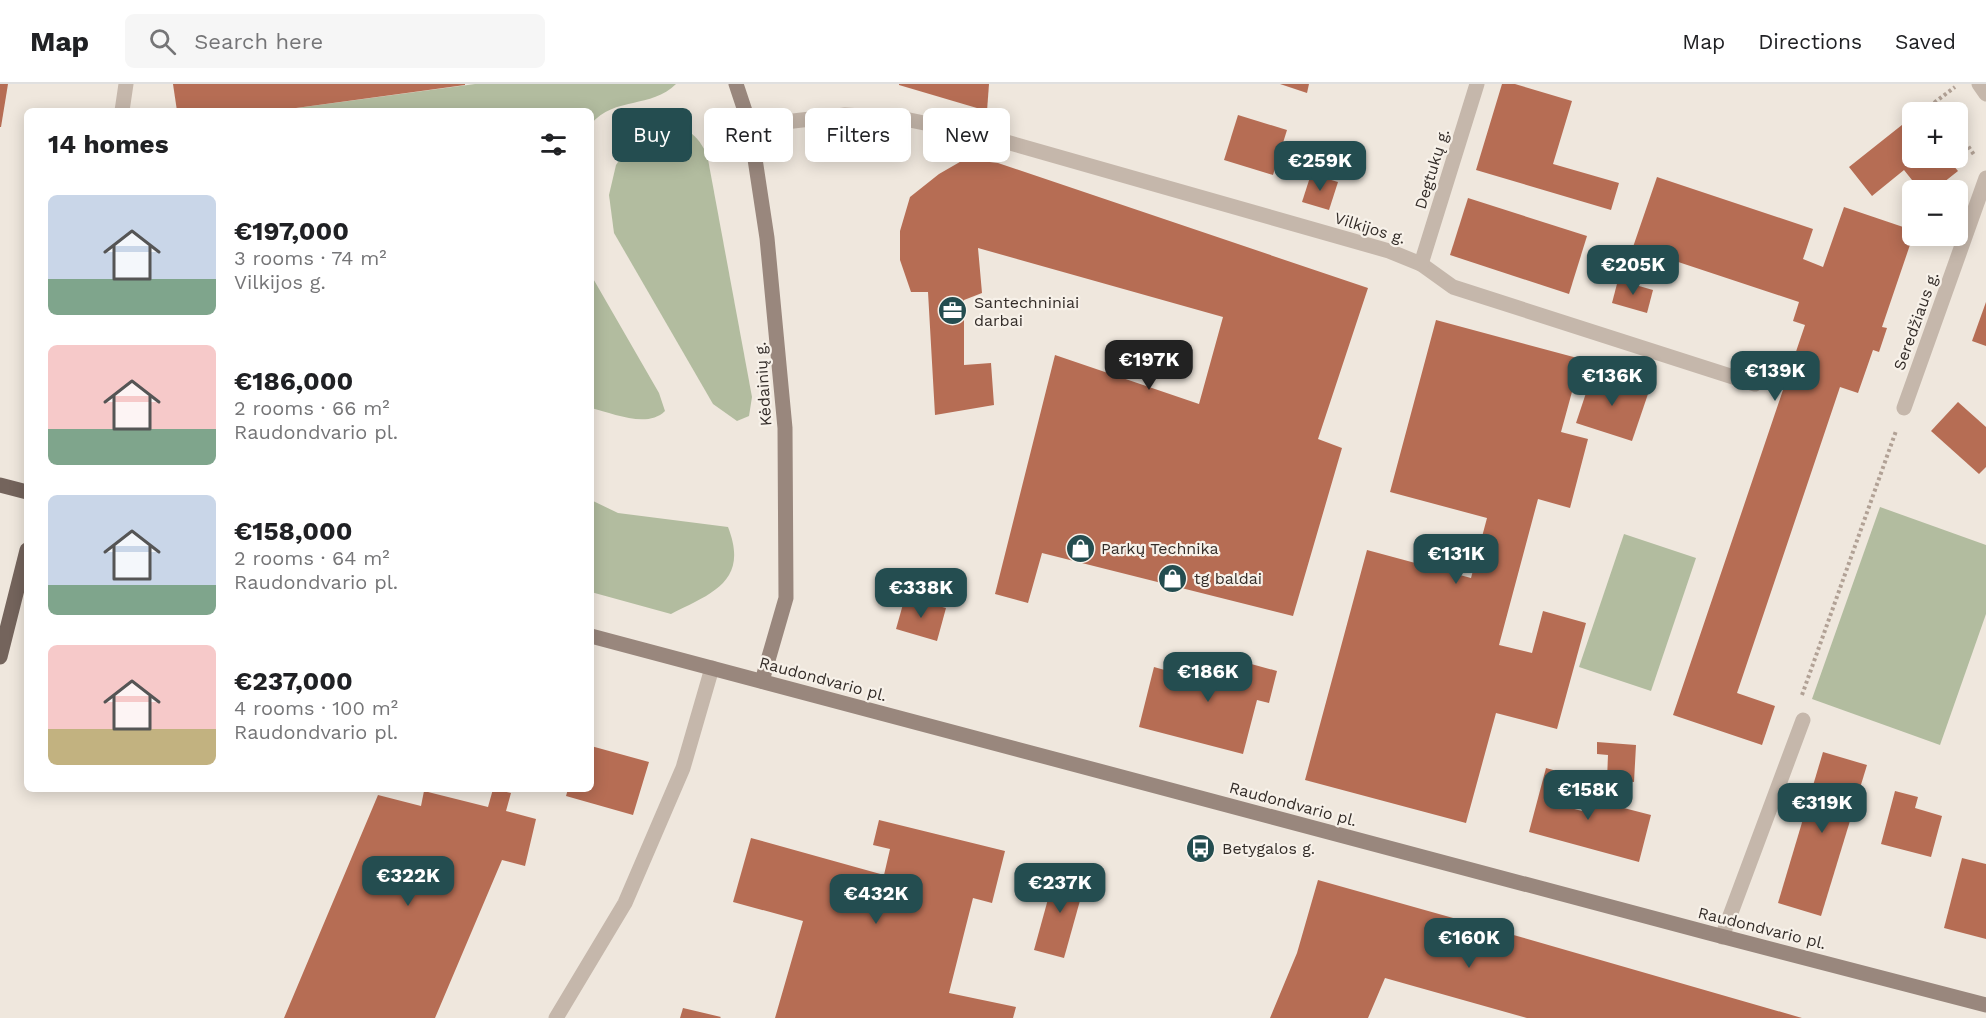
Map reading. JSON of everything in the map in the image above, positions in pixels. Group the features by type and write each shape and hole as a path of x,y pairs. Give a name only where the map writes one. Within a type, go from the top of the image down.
{"main road":[{"name":"Kėdainių g.","path":"736,84 744,108"},
{"name":"Kėdainių g.","path":"755,162 767,238 779,349 785,428 788,553 786,598 762,681"},
{"path":"0,485 24,491"},
{"path":"0,657 24,562"},
{"name":"Raudondvario pl.","path":"594,637 1986,1005"}],"street":[{"path":"122,108 126,84"},
{"name":"Degtukų g.","path":"1421,264 1477,84"},
{"path":"1978,84 1986,94"},
{"name":"Vilkijos g.","path":"793,121 845,115 900,118 982,135 1389,251 1421,264 1454,287 1755,384"},
{"name":"Seredžiaus g.","path":"1904,408 1983,170"},
{"path":"556,1018 625,903 683,768 712,668"},
{"path":"1722,937 1803,720"}],"path":[{"path":"1935,102 1960,84"},
{"path":"1968,147 1983,170"},
{"path":"1803,720 1800,699 1904,408"}],"green space":[{"path":"475,84 676,84 656,97 612,108 594,121 594,108 296,108"},
{"path":"692,134 704,149 704,162 708,162 752,397 749,416 737,421 713,404 614,233 609,195 618,162 692,162"},
{"path":"594,280 659,393 665,411 649,419 630,418 594,409"},
{"path":"594,501 618,513 728,527 734,560 730,573 713,591 671,614 594,593"},
{"path":"1880,507 1986,545 1986,614 1940,745 1812,699"},
{"path":"1624,534 1696,558 1651,691 1579,667"}],"building":[{"path":"0,84 8,84 1,127 0,127"},
{"path":"173,84 465,84 296,108 177,108"},
{"path":"989,84 987,108 977,108 899,85"},
{"path":"1280,84 1309,84 1307,93"},
{"path":"1502,84 1515,84 1572,101 1553,164 1619,183 1611,210 1476,170"},
{"path":"1238,115 1287,130 1273,175 1224,160"},
{"path":"1902,125 1902,168 1955,168 1958,171 1947,180 1912,180 1904,170 1872,196 1849,167"},
{"path":"960,162 998,163 1368,288 1318,439 1342,448 1293,616 1042,553 1028,603 995,594 1055,355 1199,404 1223,317 978,248 982,293 964,300 964,365 991,363 994,405 935,415 928,292 911,292 900,260 900,231 910,197 939,174"},
{"path":"1311,174 1338,182 1329,210 1302,202"},
{"path":"1657,177 1813,229 1803,259 1823,267 1844,207 1902,227 1902,246 1910,246 1882,327 1887,328 1879,352 1873,350 1858,393 1840,387 1737,693 1775,706 1762,745 1673,715 1805,325 1793,321 1799,302 1633,247"},
{"path":"1468,198 1587,236 1569,294 1450,255"},
{"path":"1618,280 1653,290 1647,313 1612,303"},
{"path":"1986,302 1986,346 1972,341"},
{"path":"1436,320 1581,359 1561,432 1588,439 1570,508 1538,499 1499,645 1532,653 1543,611 1586,623 1557,729 1496,713 1466,823 1305,780 1367,550 1471,578 1487,518 1390,492"},
{"path":"1593,372 1649,391 1632,441 1576,423"},
{"path":"1958,402 1986,427 1986,467 1979,474 1931,431"},
{"path":"905,597 946,608 937,641 896,629"},
{"path":"1215,654 1277,671 1269,703 1257,700 1243,754 1139,727 1154,667 1207,682"},
{"path":"1597,742 1636,745 1634,782 1607,780 1608,755 1597,754"},
{"path":"594,747 649,762 633,815 566,796 567,792 594,792"},
{"path":"1823,752 1867,765 1821,916 1778,903"},
{"path":"1546,768 1571,775 1563,806 1582,811 1585,798 1651,815 1639,862 1529,832"},
{"path":"1895,791 1918,797 1915,808 1942,816 1931,857 1881,844"},
{"path":"424,792 428,792 488,807 492,792 511,793 506,811 536,819 525,866 502,860 435,1018 284,1018 378,795 421,806"},
{"path":"879,820 1005,851 992,903 973,898 949,993 1016,1007 1013,1018 775,1018 803,921 733,902 751,838 884,875 890,849 873,845"},
{"path":"1962,858 1986,864 1986,939 1944,928"},
{"path":"1056,870 1086,879 1064,958 1034,950"},
{"path":"1318,880 1802,1018 1527,1018 1385,978 1368,1018 1270,1018 1297,953"},
{"path":"683,1008 721,1017 680,1018"}],"place":[{"name":"Santechniniai darbai","path":"953,311"},
{"name":"Parkų Technika","path":"1080,548"},
{"name":"tg baldai","path":"1173,578"},
{"name":"Betygalos g.","path":"1201,848"}]}
